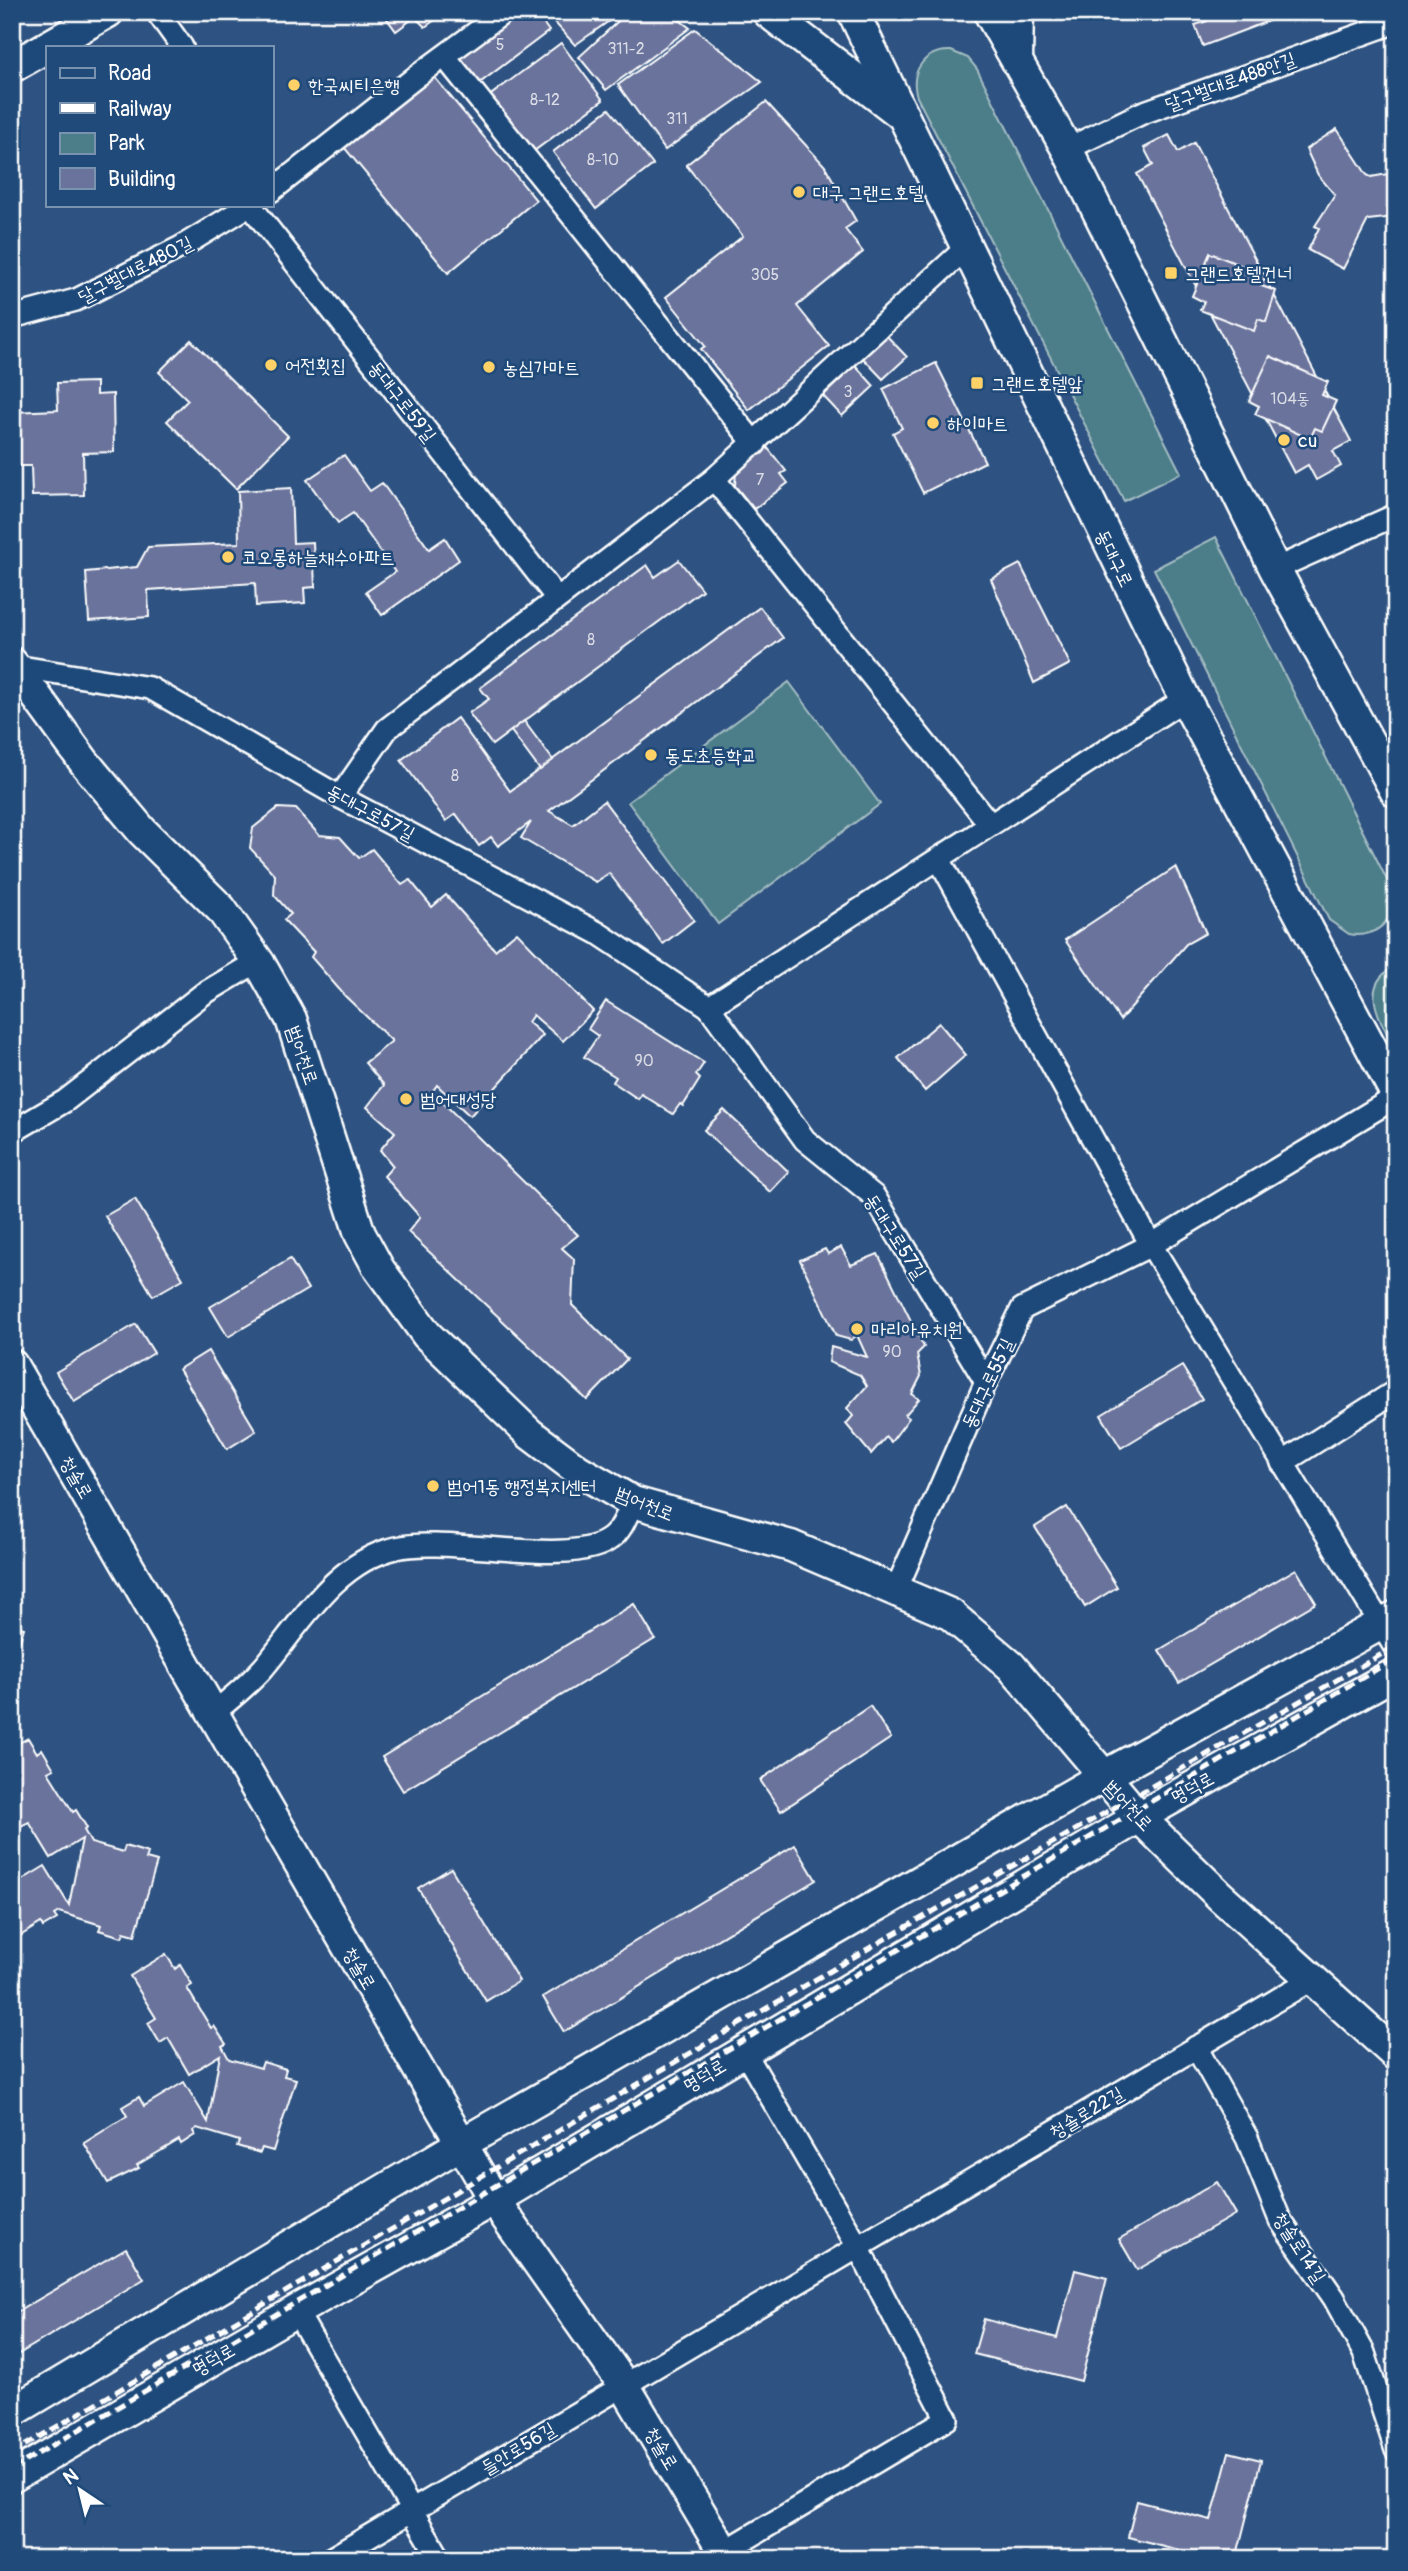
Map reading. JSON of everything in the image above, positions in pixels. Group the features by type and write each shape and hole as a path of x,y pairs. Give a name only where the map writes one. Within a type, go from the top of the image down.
{"main road":[{"path":"49,46 108,12"},
{"path":"768,12 906,117"},
{"name":"동대구로","path":"853,12 1185,699 1396,1096"},
{"path":"989,12 1067,149 1275,569 1396,792"},
{"path":"1017,61 1018,12"},
{"path":"12,67 46,48"},
{"name":"범어천로","path":"13,664 85,763 142,831 221,909 258,961 291,1019 360,1234 379,1269 427,1335 530,1434 578,1470 633,1502 791,1546 950,1614 1011,1666 1102,1777 1139,1817 1220,1896 1314,1978 1396,2055"},
{"name":"청솔로","path":"12,1365 494,2200 624,2385 721,2556"},
{"path":"12,2412 461,2144 1102,1777 1390,1630"},
{"name":"명덕로","path":"12,2477 296,2311 494,2200 1139,1817 1396,1673"}],"street":[{"path":"157,12 181,46"},
{"path":"274,183 504,12"},
{"name":"달구벌대로488안길","path":"1067,149 1142,113 1396,22"},
{"path":"445,57 755,444"},
{"name":"달구벌대로480길","path":"12,317 76,300 181,247 248,206"},
{"name":"동대구로59길","path":"251,206 556,597"},
{"path":"340,797 387,729 713,479 755,444 966,248"},
{"path":"713,479 989,823"},
{"path":"1275,569 1396,515"},
{"name":"동대구로57길","path":"13,664 150,688 340,797 598,933 709,1007 806,1139 874,1196 986,1382"},
{"path":"709,1007 939,859 989,823 1185,699"},
{"path":"939,859 1151,1245 1282,1463 1390,1630"},
{"path":"12,1132 65,1101 204,994 258,961"},
{"name":"동대구로55길","path":"896,1590 986,1382 1022,1309 1151,1245 1396,1096"},
{"path":"1282,1463 1396,1391"},
{"path":"213,1713 248,1685 323,1593 348,1571 382,1552 398,1547 432,1546 571,1550 603,1544 621,1529 633,1502"},
{"name":"청솔로22길","path":"624,2385 1314,1978"},
{"name":"청솔로14길","path":"1196,2047 1247,2138 1280,2220 1334,2298 1364,2353 1396,2450"},
{"path":"721,2556 947,2419 858,2247 744,2051"},
{"path":"296,2311 440,2559"},
{"name":"들안로56길","path":"330,2559 624,2385"}],"green space":[{"path":"951,51 968,58 977,69 1181,473 1124,501 917,97 915,79 921,64 933,54"},
{"path":"1216,537 1390,886 1393,896 1390,915 1385,923 1370,933 1349,934 1329,920 1154,569"},
{"path":"789,682 880,804 718,924 628,802"},
{"path":"1396,966 1396,1049 1379,1016 1374,993 1384,974"}],"building":[{"path":"382,12 446,12 425,27 415,17 396,31"},
{"path":"511,12 535,12 549,31 473,88 450,57"},
{"path":"603,12 609,21 575,45 546,13"},
{"path":"606,12 620,12 610,19"},
{"path":"628,12 669,12 690,28 606,90 579,57"},
{"path":"1205,12 1292,12 1203,46 1195,25 1207,21"},
{"path":"695,29 762,82 665,150 618,85"},
{"path":"561,43 603,100 530,154 488,97"},
{"path":"431,73 536,200 448,273 343,146"},
{"path":"766,102 825,166 856,221 845,229 863,252 797,306 829,346 749,410 701,349 705,346 666,297 743,236 686,165"},
{"path":"609,109 653,165 596,209 553,152"},
{"path":"1337,129 1367,175 1371,177 1388,174 1389,180 1396,176 1396,221 1395,217 1368,220 1343,269 1308,250 1319,228 1315,226 1335,195 1318,175 1306,149"},
{"path":"1169,135 1178,152 1194,143 1351,441 1333,451 1341,466 1316,480 1308,465 1294,473 1137,174 1153,165 1144,148"},
{"path":"1210,253 1266,275 1261,286 1276,291 1266,322 1258,319 1254,331 1200,310 1204,302 1192,296"},
{"path":"885,334 907,357 883,379 861,356"},
{"path":"191,340 288,436 236,489 167,421 188,400 159,372"},
{"path":"1270,356 1328,382 1322,395 1336,401 1322,431 1315,428 1310,439 1255,414 1259,406 1249,401"},
{"path":"936,363 985,462 923,493 893,433 902,428 883,389"},
{"path":"855,365 874,386 842,416 823,396"},
{"path":"96,382 96,395 113,394 114,452 83,453 84,495 32,496 31,466 12,466 12,412 58,410 57,383"},
{"path":"767,447 786,471 781,474 788,483 754,509 735,486 736,471"},
{"path":"344,455 370,491 382,483 429,549 445,538 459,560 382,615 366,592 395,572 353,513 338,523 307,480"},
{"name":"코오롱하늘채수아파트","path":"291,488 293,543 313,542 315,587 304,588 305,603 256,606 255,583 148,590 149,617 89,621 86,572 137,567 148,547 239,543 238,491"},
{"path":"679,560 702,590 492,745 469,713 489,699 480,688 647,565 655,577"},
{"path":"1020,564 1070,664 1034,683 991,579"},
{"path":"760,607 783,638 549,811 573,825 604,801 694,920 663,944 609,873 596,882 521,838 531,822 498,846 491,837 479,846 456,814 446,821 401,760 457,718 510,791"},
{"path":"524,721 553,760 540,770 511,731"},
{"name":"범어대성당","path":"278,808 296,809 319,835 340,837 359,858 372,849 402,885 410,880 432,907 446,895 495,950 517,932 593,1011 563,1041 533,1015 528,1022 543,1035 470,1116 437,1085 432,1092 578,1235 562,1248 574,1259 572,1305 627,1359 587,1400 408,1232 420,1217 384,1176 393,1166 380,1150 395,1132 367,1107 384,1085 365,1063 392,1041 345,996 311,957 314,952 284,920 291,914 274,895 275,875 250,848 253,828"},
{"path":"1176,867 1206,933 1186,944 1120,1020 1065,940"},
{"path":"606,1001 704,1063 696,1075 700,1079 683,1106 680,1104 673,1114 641,1094 638,1099 613,1082 616,1077 584,1057 598,1036 588,1029"},
{"path":"939,1023 966,1055 925,1091 898,1058"},
{"path":"724,1110 789,1172 770,1192 704,1130"},
{"path":"135,1199 183,1279 153,1296 105,1216"},
{"path":"841,1247 851,1265 878,1254 924,1347 917,1354 921,1376 912,1394 919,1399 905,1415 909,1418 891,1442 886,1437 871,1454 846,1424 853,1416 847,1408 867,1386 860,1375 829,1362 831,1347 867,1357 857,1335 851,1340 836,1336 800,1260 825,1249 828,1254"},
{"path":"290,1259 308,1289 228,1337 210,1307"},
{"path":"136,1324 154,1353 74,1402 56,1372"},
{"path":"208,1351 256,1431 227,1449 179,1369"},
{"path":"1182,1366 1202,1399 1121,1448 1101,1415"},
{"path":"1067,1507 1117,1587 1085,1607 1035,1527"},
{"path":"1296,1569 1316,1603 1179,1683 1159,1650"},
{"path":"634,1604 655,1639 403,1791 382,1757"},
{"path":"12,1625 24,1628 12,1666"},
{"path":"870,1706 891,1738 781,1811 760,1780"},
{"path":"28,1738 37,1753 42,1749 54,1769 48,1772 73,1812 76,1810 87,1828 84,1830 91,1843 123,1852 125,1846 148,1853 146,1859 157,1862 135,1935 124,1932 122,1937 99,1930 101,1925 59,1912 54,1915 57,1919 43,1927 41,1923 12,1941 12,1886 45,1866 69,1905 82,1839 51,1858 29,1822 21,1826 12,1812 12,1805 18,1802 12,1793 12,1747"},
{"path":"795,1845 816,1880 564,2032 543,1997"},
{"path":"451,1868 519,1981 486,2001 418,1888"},
{"path":"166,1954 175,1969 180,1965 192,1985 187,1988 211,2028 214,2026 226,2044 222,2046 229,2059 261,2068 263,2062 286,2069 284,2076 296,2079 273,2151 262,2148 260,2153 237,2146 239,2141 197,2128 193,2131 195,2135 181,2144 179,2140 137,2165 139,2168 108,2183 84,2143 127,2116 122,2107 139,2097 144,2106 184,2082 208,2122 220,2055 189,2074 168,2038 160,2043 148,2023 156,2018 130,1976"},
{"path":"1217,2182 1236,2214 1137,2270 1119,2239"},
{"path":"126,2248 144,2279 12,2358 12,2315"},
{"path":"1075,2270 1107,2278 1081,2381 974,2354 984,2319 1057,2338"},
{"path":"1229,2452 1261,2460 1236,2559 1215,2559 1128,2537 1137,2501 1211,2520"}],"railway":[{"path":"12,2453 845,1962 1396,1646"},
{"path":"12,2469 1396,1658"}],"place":[{"name":"한국씨티은행","path":"294,85"},
{"name":"대구 그랜드호텔","path":"799,192"},
{"name":"그랜드호텔건너","path":"1171,273"},
{"name":"어전횟집","path":"271,365"},
{"name":"농심가마트","path":"489,367"},
{"name":"그랜드호텔앞","path":"977,383"},
{"name":"하이마트","path":"933,423"},
{"name":"cu","path":"1284,440"},
{"name":"코오롱하늘채수아파트","path":"228,557"},
{"name":"동도초등학교","path":"651,755"},
{"name":"범어대성당","path":"406,1099"},
{"name":"마리아유치원","path":"857,1329"},
{"name":"범어1동 행정복지센터","path":"433,1486"}]}
